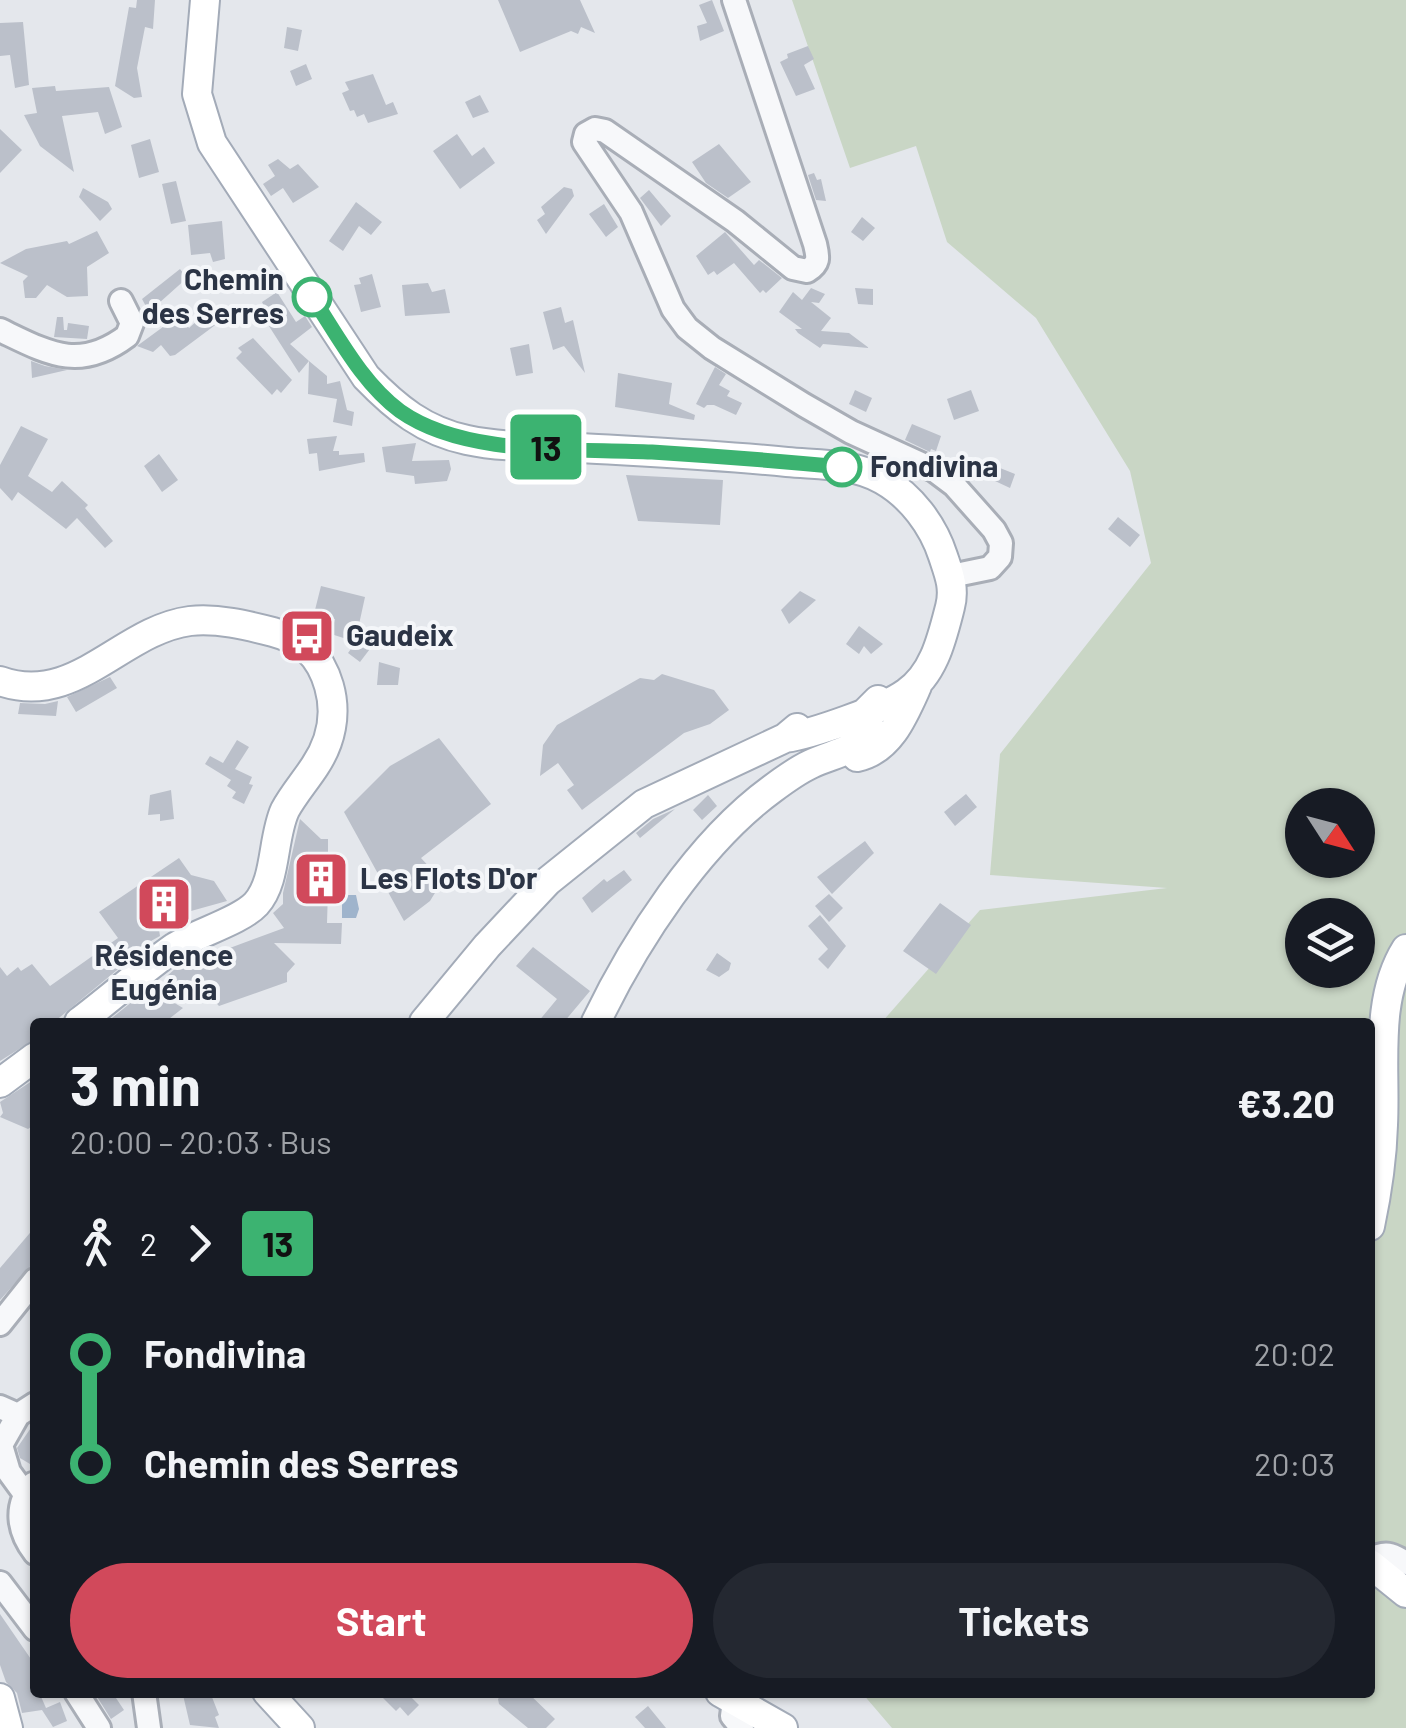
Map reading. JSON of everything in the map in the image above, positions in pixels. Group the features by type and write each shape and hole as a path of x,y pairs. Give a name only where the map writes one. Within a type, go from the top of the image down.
{"main road":[{"path":"205,0 197,94 212,142 366,378 397,408 437,432 467,440 854,468 882,479 905,495 928,524 947,572 952,597 942,640 917,685 878,708 803,736 785,738 644,804 548,881 427,1018"},
{"path":"598,1018 646,930 725,832 770,790 812,763 837,756 867,738 883,690 908,669 934,628 947,572"},
{"path":"0,681 40,689 64,682 167,628 188,622 220,621 303,643 316,655 328,682 333,716 329,740 286,809 266,886 257,904 176,946 84,1018"},
{"path":"1375,1194 1382,1148 1387,998 1406,949"},
{"path":"0,1084 30,1061"},
{"path":"1375,1566 1406,1592"},
{"path":"0,1698 8,1728"},
{"path":"272,1698 300,1728"},
{"path":"732,1707 783,1728"}],"street":[{"path":"734,0 815,244 819,258 815,266 807,271 793,268 735,221 605,131 594,129 586,134 584,142 631,212 673,309 687,328 712,348 820,414 934,470 954,485 994,530 1001,544 1000,558 990,568 947,572"},
{"path":"0,330 74,359 127,336 132,323 122,301"},
{"path":"0,1324 30,1286"},
{"path":"18,1409 2,1445 20,1497 30,1547"},
{"path":"1375,1558 1392,1554 1406,1564"},
{"path":"0,1582 30,1621"},
{"path":"80,1698 99,1728"},
{"path":"145,1698 149,1728"}],"green space":[{"path":"792,0 1406,0 1406,1728 892,1728 866,1698 1375,1698 1375,1018 886,1018 980,910 1167,888 990,875 1000,754 1151,563 1130,471 1036,318 947,242 916,146 850,168"}],"water":[{"path":"342,895 356,895 356,918 342,918"}],"building":[{"path":"137,0 155,0 153,29 145,27 137,68 142,97 134,98 115,86 129,7 136,8"},
{"path":"498,0 580,0 595,33 581,27 578,34 571,31 520,52"},
{"path":"712,0 724,31 700,41 697,26 707,23 699,5"},
{"path":"23,22 29,85 15,88 10,55 0,56 0,23"},
{"path":"287,27 302,30 298,51 284,48"},
{"path":"808,46 814,59 804,65 815,89 796,96 780,62 788,58 787,54"},
{"path":"306,64 312,79 296,86 290,71"},
{"path":"373,74 386,105 393,102 398,114 368,123 364,114 357,117 354,110 350,111 342,93 349,90 345,82"},
{"path":"55,86 56,91 109,87 122,127 105,134 98,112 62,116 74,172 40,146 24,115 37,113 32,88"},
{"path":"480,95 489,112 473,118 465,102"},
{"path":"0,129 22,150 0,173"},
{"path":"457,134 472,156 484,147 495,163 460,189 433,151"},
{"path":"150,139 159,172 139,178 131,145"},
{"path":"719,144 751,182 728,198 706,183 692,162"},
{"path":"278,159 290,169 298,164 319,187 293,203 283,188 271,196 263,184 275,176 268,165"},
{"path":"814,173 817,180 821,179 826,201 816,200 808,175"},
{"path":"176,181 186,221 171,224 162,184"},
{"path":"564,187 572,189 574,196 546,234 537,220 545,214 541,207"},
{"path":"83,188 108,202 112,209 100,221 79,197"},
{"path":"649,190 671,216 661,226 640,198"},
{"path":"356,202 382,222 371,235 359,226 343,251 329,241"},
{"path":"604,204 618,227 606,237 589,214"},
{"path":"862,217 875,228 863,241 851,232"},
{"path":"222,221 225,259 213,262 210,253 191,255 188,225"},
{"path":"97,231 109,253 87,267 88,296 67,297 47,285 36,298 25,298 23,281 28,276 0,263 26,249 67,241 69,244"},
{"path":"725,232 754,265 759,260 782,278 766,293 760,293 734,263 717,275 714,271 708,275 696,256"},
{"path":"180,269 187,278 149,312 142,299"},
{"path":"372,274 381,307 361,312 354,285 361,284 359,278"},
{"path":"428,283 432,292 445,289 450,313 405,316 402,285"},
{"path":"811,288 825,294 819,303 811,302 831,318 821,331 849,333 869,348 823,344 820,348 798,333 795,329 802,329 779,312 793,292 802,300"},
{"path":"855,288 873,289 873,305 858,304"},
{"path":"277,292 296,322 305,316 312,327 290,344 309,361 299,373 258,309"},
{"path":"212,307 222,320 175,355 170,356 161,345 153,352 137,346 182,317 189,328"},
{"path":"561,307 565,323 573,320 585,373 564,346 553,350 543,312"},
{"path":"57,317 63,317 64,330 68,323 89,326 87,339 54,337"},
{"path":"253,338 292,380 281,393 277,389 272,395 236,358 242,352 238,348"},
{"path":"529,344 533,373 516,376 510,348"},
{"path":"31,361 45,366 67,370 32,378"},
{"path":"309,361 327,376 327,384 340,381 347,410 354,412 352,426 333,422 337,399 308,394"},
{"path":"715,367 726,374 719,385 730,391 727,396 742,403 736,415 714,405 704,408 696,404"},
{"path":"618,373 672,383 669,404 695,415 694,420 615,407"},
{"path":"855,390 872,398 866,412 849,404"},
{"path":"971,390 979,411 954,420 947,399"},
{"path":"912,424 941,436 936,451 905,440"},
{"path":"21,426 48,439 28,476 52,492 62,481 88,505 85,508 113,541 105,548 77,518 66,529 18,492 12,501 0,488 0,465"},
{"path":"337,436 333,451 339,451 339,455 364,453 365,462 319,471 317,453 309,454 307,439"},
{"path":"416,443 412,461 449,460 447,481 415,484 414,476 386,472 382,447"},
{"path":"159,454 178,480 162,492 144,466"},
{"path":"535,464 554,465 552,478 534,477"},
{"path":"1000,468 1015,474 1010,488 995,481"},
{"path":"626,475 723,480 720,525 638,521"},
{"path":"1118,517 1140,535 1130,547 1108,529"},
{"path":"321,586 365,597 358,629 379,637 360,662 348,653 356,642 331,634 335,619 315,610"},
{"path":"800,591 816,600 789,624 781,610"},
{"path":"859,626 883,644 871,654 864,646 859,654 846,644"},
{"path":"379,662 400,668 398,685 377,685"},
{"path":"662,674 714,690 729,710 710,724 684,733 582,810 567,790 574,785 558,763 540,776 543,745 557,725 640,678 654,680"},
{"path":"110,677 117,688 76,712 67,697"},
{"path":"58,701 56,716 18,714 20,703"},
{"path":"439,738 491,804 421,858 435,873 438,888 430,901 404,921 344,812 390,766"},
{"path":"237,740 249,747 235,769 252,777 249,784 253,785 244,804 232,798 236,792 227,786 231,780 205,764 210,756 223,763"},
{"path":"171,790 174,819 160,821 160,814 148,815 150,795"},
{"path":"966,794 977,807 955,826 944,812"},
{"path":"708,795 717,806 702,820 693,810"},
{"path":"675,809 640,838 636,833 653,819"},
{"path":"300,819 321,839 328,839 328,859 343,859 343,890 328,890 327,923 342,923 341,944 274,943 295,964 287,973 287,982 219,1006 195,980 169,989 167,976 176,968 284,928 273,913 283,904"},
{"path":"865,841 874,853 832,894 817,877"},
{"path":"179,858 191,875 214,881 227,901 191,911 189,920 178,917 159,930 160,936 124,956 128,961 59,1018 30,1018 30,1042 0,1061 0,967 7,976 18,967 21,971 32,964 50,986 118,938 99,912"},
{"path":"624,870 632,880 592,913 582,898 604,879 607,882"},
{"path":"829,894 843,908 829,922 815,906"},
{"path":"940,903 971,925 936,974 903,951"},
{"path":"820,915 846,946 828,969 818,959 828,949 808,926"},
{"path":"533,947 590,991 567,1018 541,1018 557,999 516,966"},
{"path":"717,953 731,963 729,970 719,977 706,970"},
{"path":"149,988 183,1008 170,1018 112,1018"},
{"path":"30,1082 30,1128 0,1117 0,1102"},
{"path":"30,1233 30,1267 0,1300 0,1268"},
{"path":"30,1429 30,1464 20,1458 17,1448"},
{"path":"0,1614 30,1658 30,1698 42,1698 46,1708 60,1702 67,1721 53,1727 42,1710 22,1713 17,1693 6,1682 0,1665"},
{"path":"98,1698 116,1698 124,1710 111,1719"},
{"path":"184,1698 212,1698 219,1728 190,1725"},
{"path":"383,1698 412,1698 419,1705 408,1716 400,1707 396,1711"},
{"path":"533,1698 555,1719 546,1728 528,1728 498,1699"},
{"path":"648,1706 666,1728 645,1728 635,1717"}],"bus line":[{"name":"13","path":"312,297 366,378 397,408 437,432 496,444 732,456 842,467"}],"place":[{"name":"Chemin des Serres","path":"312,297"},
{"name":"Fondivina","path":"842,467"},
{"name":"Gaudeix","path":"307,636"},
{"name":"Les Flots D'or","path":"321,879"},
{"name":"Résidence Eugénia","path":"164,904"}]}
